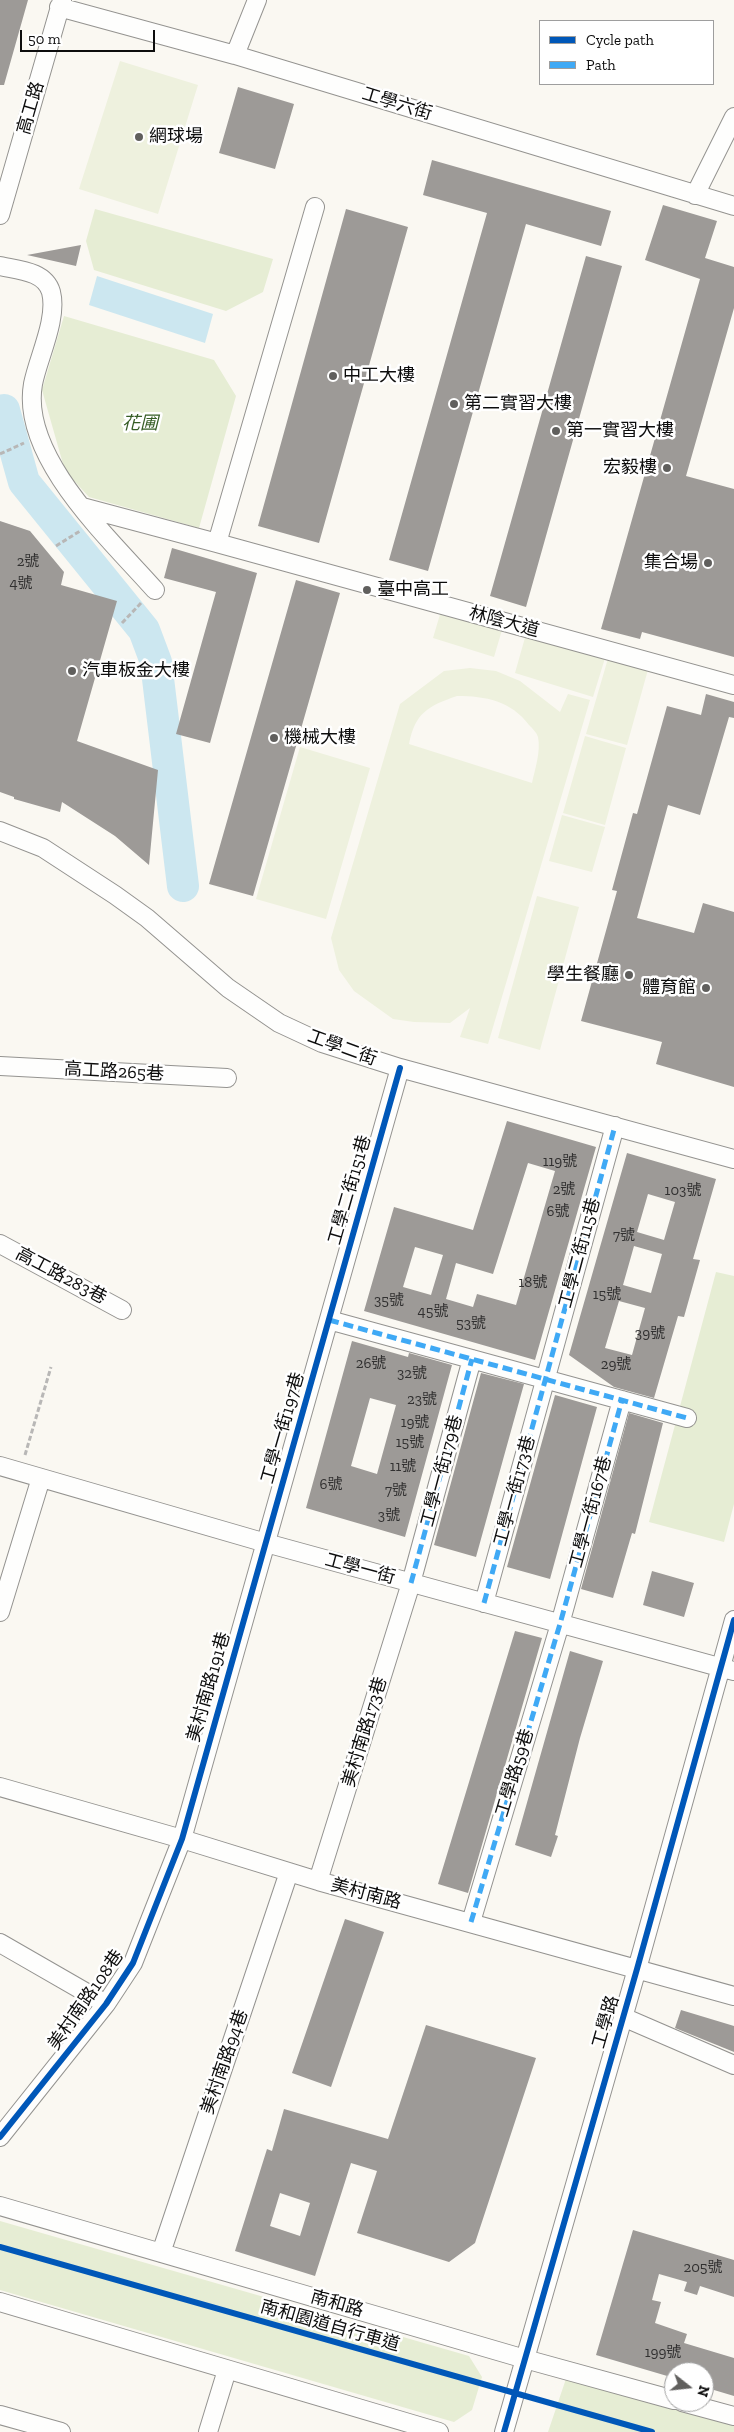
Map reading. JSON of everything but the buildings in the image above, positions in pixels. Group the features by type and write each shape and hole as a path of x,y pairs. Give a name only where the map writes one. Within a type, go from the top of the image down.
{"street":[{"path":"235,55 257,0"},
{"name":"工學六街","path":"60,4 734,206"},
{"name":"高工路","path":"0,215 60,4"},
{"path":"695,195 734,117"},
{"path":"217,543 316,207"},
{"path":"0,266 37,276 43,279 50,291 53,306 33,385 32,406 38,436 56,473 82,507 154,590"},
{"name":"林陰大道","path":"82,507 734,685"},
{"name":"工學二街","path":"0,831 43,848 147,918 228,988 279,1023 322,1043 400,1068 734,1159"},
{"name":"高工路265巷","path":"0,1066 228,1078"},
{"name":"工學二街151巷","path":"330,1320 400,1068"},
{"name":"工學二街115巷","path":"545,1379 615,1126"},
{"name":"高工路283巷","path":"0,1244 122,1310"},
{"path":"330,1320 688,1418"},
{"name":"工學一街197巷","path":"266,1544 330,1320"},
{"name":"工學一街179巷","path":"411,1583 472,1359"},
{"name":"工學一街173巷","path":"484,1603 545,1379"},
{"name":"工學一街167巷","path":"560,1624 622,1400"},
{"name":"工學一街","path":"0,1466 266,1544 727,1670"},
{"path":"0,1612 41,1478"},
{"name":"美村南路191巷","path":"182,1838 266,1544"},
{"name":"美村南路173巷","path":"318,1881 411,1583"},
{"name":"工學路","path":"504,2432 637,1969 727,1670 734,1620"},
{"name":"工學路59巷","path":"471,1922 560,1624"},
{"name":"美村南路","path":"0,1787 182,1838 318,1881 734,1996"},
{"name":"美村南路108巷","path":"0,2137 106,2004 133,1963 182,1838"},
{"name":"美村南路94巷","path":"161,2253 288,1872"},
{"path":"0,1943 106,2004"},
{"path":"623,2017 734,2065"},
{"name":"南和路","path":"0,2206 525,2359 664,2397"},
{"path":"0,2302 439,2432"},
{"path":"208,2432 228,2370"},
{"path":"714,2411 734,2416"},
{"path":"0,2414 58,2432"}],"path":[{"path":"0,454 38,436"},
{"path":"56,546 95,521"},
{"path":"122,623 154,590"},
{"path":"20,1472 51,1367"}],"green space":[{"name":"網球場","path":"120,61 198,85 158,214 79,189"},
{"path":"95,209 273,259 263,292 226,311 94,270 86,241"},
{"name":"花圃","path":"64,316 214,360 236,396 199,528 89,497 65,471 42,390"},
{"path":"441,611 502,630 494,657 433,638"},
{"path":"526,634 606,655 593,697 515,673"},
{"path":"609,655 649,666 627,745 586,734"},
{"path":"470,668 496,671 520,681 560,712 568,694 590,700 488,1044 460,1037 470,1008 450,1023 414,1022 393,1019 354,991 339,970 331,938 400,704 444,671","holes":["457,696 478,697 506,705 522,717 536,732 539,748 532,783 409,744 415,725 424,712 438,703"]},
{"path":"585,736 626,748 605,825 563,813"},
{"path":"300,747 370,768 326,919 256,899"},
{"path":"562,815 605,827 592,872 549,861"},
{"path":"537,896 579,907 540,1050 498,1038"},
{"path":"716,1272 734,1276 734,1504 724,1542 649,1522"},
{"path":"0,2221 469,2356 482,2377 472,2410 454,2422 0,2290"},
{"path":"571,2364 664,2391 664,2412 714,2412 714,2406 734,2412 734,2432 548,2432"}],"water":[{"path":"97,276 213,314 205,343 89,305"}],"waterway":[{"path":"4,410 24,482 144,630 156,662 183,886"}],"marked path":[{"path":"484,1603 615,1126"},
{"path":"329,1320 687,1418"},
{"path":"411,1583 472,1359"},
{"path":"471,1922 560,1624 622,1400"}],"cycle path":[{"path":"0,2137 106,2004 133,1963 182,1839 400,1068"},
{"path":"504,2432 637,1969 734,1620"},
{"name":"南和園道自行車道","path":"0,2247 652,2432"}],"place":[{"name":"網球場","path":"139,137"},
{"name":"中工大樓","path":"333,376"},
{"name":"第二實習大樓","path":"454,404"},
{"name":"第一實習大樓","path":"556,431"},
{"name":"宏毅樓","path":"667,468"},
{"name":"集合場","path":"708,563"},
{"name":"臺中高工","path":"367,590"},
{"name":"汽車板金大樓","path":"72,671"},
{"name":"機械大樓","path":"274,738"},
{"name":"學生餐廳","path":"629,975"},
{"name":"體育館","path":"706,988"}]}
